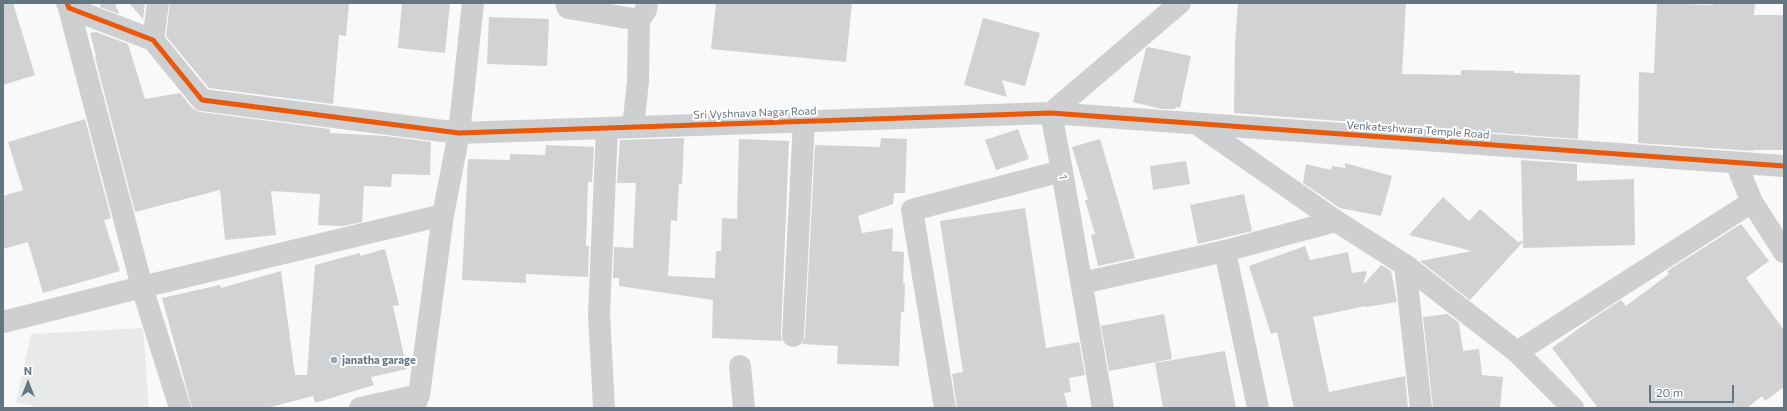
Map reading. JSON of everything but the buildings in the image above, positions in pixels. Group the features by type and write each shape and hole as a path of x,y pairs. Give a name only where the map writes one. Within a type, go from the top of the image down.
{"street":[{"path":"68,5 154,40 158,3"},
{"path":"360,408 417,401 443,215 459,133 473,3"},
{"path":"566,3 568,8 643,11 633,127"},
{"path":"1051,113 1180,3"},
{"path":"68,5 142,287 180,408"},
{"name":"Sri Vyshnava Nagar Road","path":"154,40 202,100 459,133 1051,113"},
{"name":"Venkateshwara Temple Road","path":"1051,113 1784,166"},
{"name":"1","path":"1051,113 1103,408"},
{"path":"793,336 804,122"},
{"path":"1197,124 1336,221 1405,265 1517,352 1571,407"},
{"path":"604,408 599,314 607,128"},
{"path":"1736,163 1752,202 1784,252"},
{"path":"945,408 912,210 1062,171"},
{"path":"1517,352 1752,202"},
{"path":"3,322 443,215"},
{"path":"1082,283 1225,251 1336,221"},
{"path":"1225,251 1258,408"},
{"path":"1405,265 1421,408"},
{"path":"740,366 744,408"}],"shaded area":[{"path":"143,328 149,408 41,408 16,402 31,334"}],"cycle path":[{"path":"67,3 69,8 153,40 202,100 459,133 1051,113 1784,166"}],"place":[{"name":"janatha garage","path":"334,360"}]}
